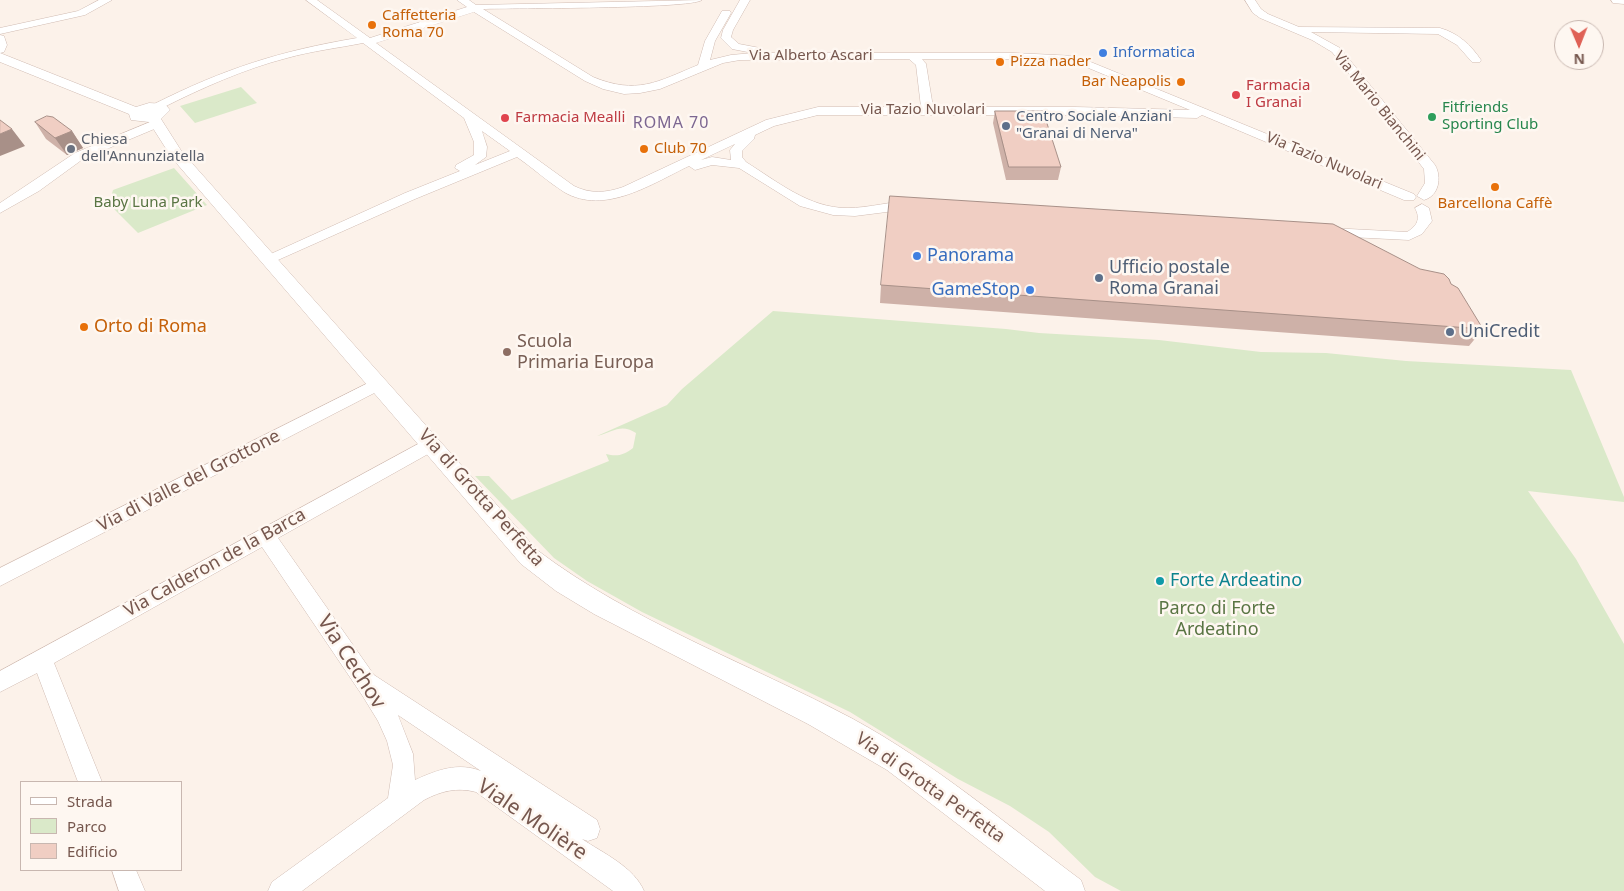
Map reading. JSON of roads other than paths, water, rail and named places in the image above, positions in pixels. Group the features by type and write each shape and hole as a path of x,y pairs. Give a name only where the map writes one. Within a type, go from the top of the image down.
{"main road":[{"path":"1618,0 1624,0"}],"street":[{"path":"0,31 81,13 107,0"},
{"name":"Via Tazio Nuvolari","path":"311,0 469,118 575,192 590,196 605,196 628,190 689,165 712,161 742,165"},
{"path":"0,209 34,188 79,156 234,71 254,64 306,49 366,41 474,3 594,4 697,0"},
{"name":"Via Mario Bianchini","path":"1250,0 1255,9 1262,15 1316,38 1336,50 1430,168 1432,174 1431,187 1423,202 1424,225 1420,230 1409,236 1395,237 1312,231"},
{"path":"703,67 710,41 721,22 739,1"},
{"path":"721,22 733,22 739,1"},
{"name":"Via Alberto Ascari","path":"474,3 581,74 608,87 624,90 648,88 666,83 717,62 744,56 836,53 995,54 1071,58 1107,68 1195,100 1196,107"},
{"name":"Via Alberto Ascari","path":"733,22 726,37 734,45 748,50 912,56 995,54"},
{"path":"1293,29 1440,31 1469,49 1476,60"},
{"path":"0,38 2,45 0,50"},
{"path":"912,56 921,64 933,110"},
{"path":"933,110 932,61 937,56"},
{"path":"0,57 136,112 135,116 137,118 155,116"},
{"name":"Via Alberto Ascari","path":"1107,68 1169,96"},
{"path":"1169,96 1179,106 1176,112"},
{"name":"Via Tazio Nuvolari","path":"1169,96 1210,115 1409,197 1412,204 1423,202"},
{"name":"Via Tazio Nuvolari","path":"469,118 482,143 485,161 522,168 564,197 595,204 628,198 758,129 781,120 818,111 1176,112 1210,115"},
{"name":"Via di Grotta Perfetta","path":"155,116 177,156 529,557 558,579 625,618 785,696 844,728 896,760 1070,891"},
{"name":"Via Tazio Nuvolari","path":"742,165 736,158 736,150 758,129"},
{"path":"269,260 485,161 519,152"},
{"path":"742,165 805,203 822,210 846,212 901,205 928,206"},
{"path":"522,168 547,173"},
{"name":"Via di Valle del Grottone","path":"0,578 378,384"},
{"name":"Via Calderon de la Barca","path":"0,682 430,444"},
{"name":"Via Cechov","path":"265,535 355,668 370,684 399,744 404,763 399,804"},
{"path":"42,658 90,781"},
{"name":"Viale Molière","path":"370,684 548,816 631,891"},
{"name":"Viale Molière","path":"399,804 432,783 456,778 470,779 548,816 588,829"},
{"path":"281,891 399,804"},
{"path":"124,871 132,891"}],"place":[{"name":"Caffetteria Roma 70","path":"372,25"},
{"name":"Informatica","path":"1103,53"},
{"name":"Pizza nader","path":"1000,62"},
{"name":"Bar Neapolis","path":"1181,82"},
{"name":"Farmacia I Granai","path":"1236,95"},
{"name":"Fitfriends Sporting Club","path":"1432,117"},
{"name":"Farmacia Mealli","path":"505,118"},
{"name":"Centro Sociale Anziani \"Granai di Nerva\"","path":"1006,126"},
{"name":"Chiesa dell'Annunziatella","path":"71,149"},
{"name":"Club 70","path":"644,149"},
{"name":"Barcellona Caffè","path":"1495,187"},
{"name":"Panorama","path":"917,256"},
{"name":"Ufficio postale Roma Granai","path":"1099,278"},
{"name":"GameStop","path":"1030,290"},
{"name":"Orto di Roma","path":"84,327"},
{"name":"UniCredit","path":"1450,332"},
{"name":"Scuola Primaria Europa","path":"507,352"},
{"name":"Forte Ardeatino","path":"1160,581"}],"district":[{"name":"ROMA 70","path":"671,123"}],"park label":[{"name":"Baby Luna Park","path":"148,203"},
{"name":"Parco di Forte Ardeatino","path":"1217,619"}]}
